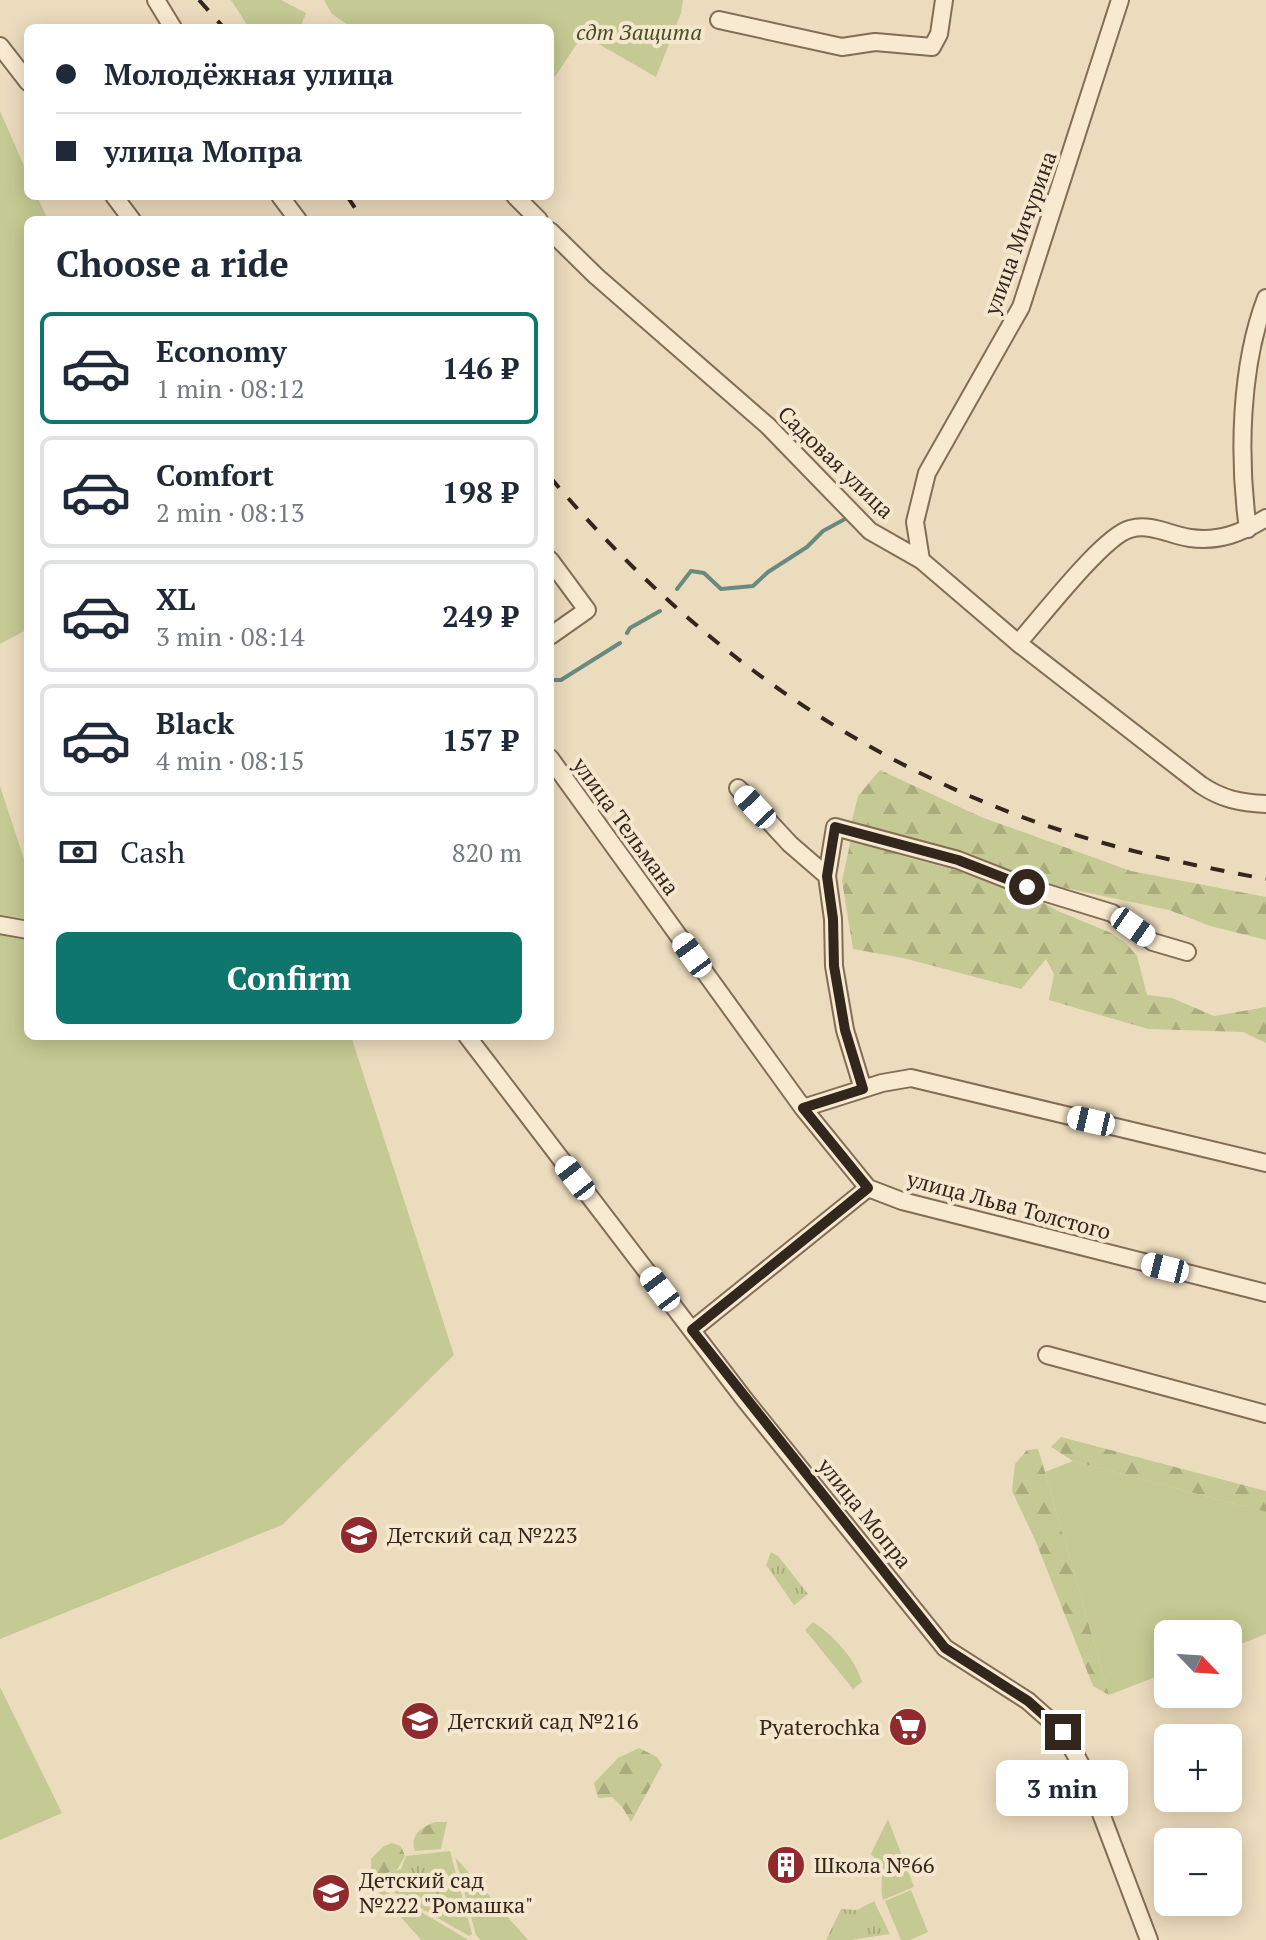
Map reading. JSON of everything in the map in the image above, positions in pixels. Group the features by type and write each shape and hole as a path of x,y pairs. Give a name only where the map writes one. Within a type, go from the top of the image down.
{"street":[{"path":"156,0 171,24"},
{"path":"719,20 842,47 875,42 932,47 939,34 944,0"},
{"name":"улица Мичурина","path":"921,560 915,522 927,473 1021,307 1120,0"},
{"path":"0,46 24,77"},
{"path":"519,200 535,216"},
{"name":"Садовая улица","path":"554,235 596,276 768,426 870,531 921,560 1018,643 1201,785 1220,797 1266,804"},
{"path":"1248,529 1244,500 1244,398 1258,319 1266,298"},
{"path":"1018,643 1104,545 1127,529 1145,527 1192,538 1234,536 1266,518"},
{"path":"554,565 587,610 554,633"},
{"name":"улица Тельмана","path":"554,764 803,1108 868,1188"},
{"path":"738,788 790,844 827,876"},
{"path":"863,1089 845,1030 834,966 833,919 827,876 835,827 958,860 1027,887 1112,913 1153,942 1187,952"},
{"path":"0,925 24,929"},
{"name":"улица Мопра","path":"470,1040 692,1330 945,1648 1028,1701 1063,1732 1086,1774 1149,1940"},
{"path":"803,1108 911,1078 1266,1163"},
{"path":"692,1330 868,1188"},
{"name":"улица Льва Толстого","path":"868,1188 916,1205 1266,1293"},
{"path":"1047,1355 1266,1414"}],"green space":[{"path":"231,0 281,0 306,13 302,24 246,24"},
{"name":"сдт Защита","path":"324,0 683,0 681,13 656,77 583,35 554,78 554,24 346,24 332,14"},
{"path":"0,111 24,166 24,200 39,200 46,216 24,216 24,631 0,644"},
{"path":"880,770 981,817 1131,871 1266,897 1266,940 1210,926 1169,910 1056,886 851,825 858,796"},
{"path":"0,786 24,859 24,1040 352,1040 454,1355 282,1525 0,1639"},
{"path":"851,839 909,858 1013,885 1058,911 1111,933 1126,943 1137,956 1147,995 1172,998 1214,1016 1266,1007 1266,1043 1243,1032 1148,1029 1049,1000 1054,974 1046,959 1021,989 903,958 853,949 842,881"},
{"path":"1061,1437 1266,1491 1266,1512 1073,1461 1051,1447"},
{"path":"1038,1449 1109,1695 1093,1686 1036,1542 1012,1491 1015,1464 1027,1450"},
{"path":"1073,1461 1266,1512 1266,1634 1242,1643 1242,1620 1154,1620 1154,1677 1109,1695 1045,1472"},
{"path":"771,1552 778,1556 808,1594 794,1605 766,1565"},
{"path":"813,1622 849,1656 862,1682 853,1689 805,1630"},
{"path":"0,1687 62,1813 0,1840"},
{"path":"639,1748 657,1757 662,1765 631,1822 612,1797 598,1798 594,1783 618,1758"},
{"path":"888,1819 914,1887 883,1900 880,1867 871,1854"},
{"path":"435,1822 447,1822 441,1849 415,1851 415,1836"},
{"path":"392,1843 401,1846 405,1856 397,1870 383,1874 371,1872 371,1859 384,1846"},
{"path":"450,1851 472,1934 469,1936 374,1881 379,1876 401,1869 406,1856"},
{"path":"455,1857 528,1940 480,1940"},
{"path":"426,1859 440,1865 446,1879 440,1893 426,1899 412,1893 406,1879 412,1865"},
{"path":"370,1882 467,1939 467,1940 421,1940"},
{"path":"911,1890 928,1932 910,1940 901,1940 885,1901"},
{"path":"874,1901 890,1934 826,1940 841,1909 857,1910"}],"waterway":[{"path":"677,589 691,571 704,573 721,589 753,586 768,572 807,547 823,531 845,519"},
{"path":"627,633 630,628 660,611"},
{"path":"554,680 561,680 620,643"}],"railway":[{"path":"199,0 220,24"},
{"path":"350,200 360,216"},
{"path":"554,482 598,531 702,630 817,715 878,751 942,784 1072,834 1136,852 1266,879"}],"place":[{"name":"Детский сад №223","path":"359,1535"},
{"name":"Детский сад №216","path":"420,1721"},
{"name":"Pyaterochka","path":"908,1727"},
{"name":"Школа №66","path":"786,1865"},
{"name":"Детский сад №222 \"Ромашка\"","path":"331,1893"}],"route":[{"path":"1027,887 958,860 835,827 827,876 833,919 834,966 845,1030 863,1089 803,1108 868,1188 692,1330 945,1648 1028,1701 1063,1732"}]}
